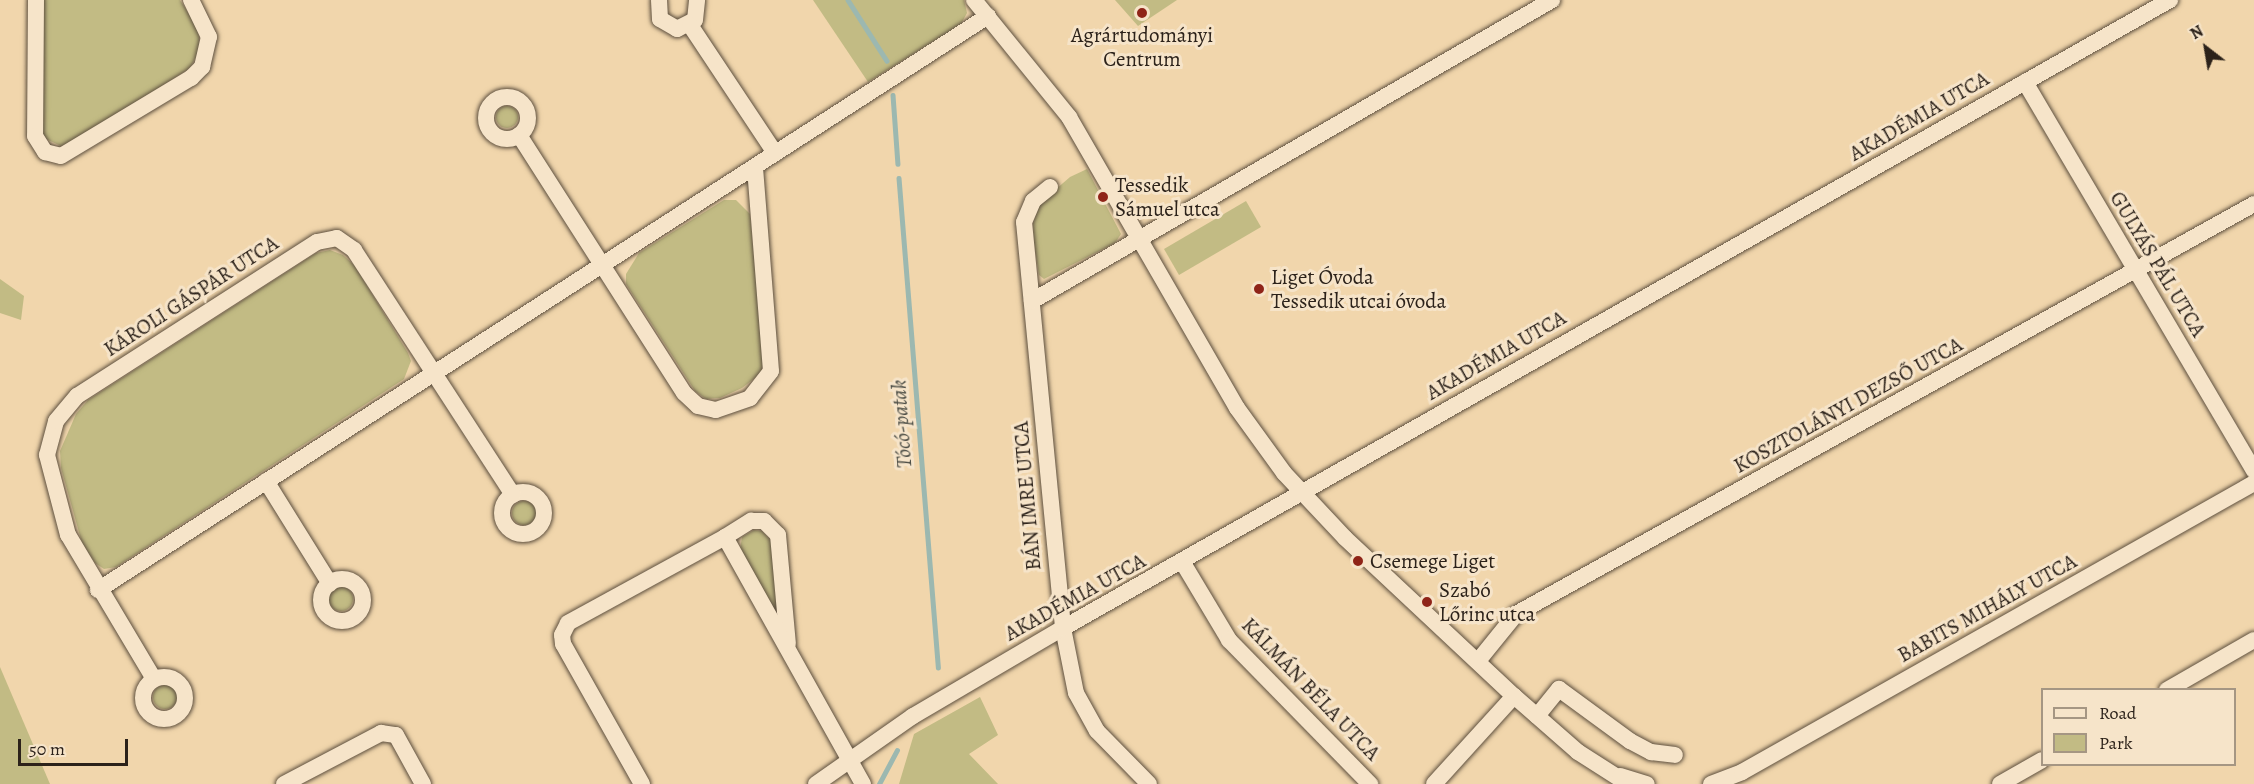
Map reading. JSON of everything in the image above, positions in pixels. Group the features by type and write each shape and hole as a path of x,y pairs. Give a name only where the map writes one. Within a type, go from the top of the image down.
{"street":[{"path":"36,0 35,136 45,152 61,156 192,78 202,67 209,37 190,0"},
{"path":"659,0 657,12 664,24 677,29 690,25 698,14 697,0"},
{"path":"974,0 1055,97 1237,408 1301,492 1344,538 1514,696 1578,752 1622,779 1647,784"},
{"path":"1032,301 1552,0"},
{"name":"AKADÉMIA UTCA","path":"816,784 849,758 1063,628 1183,563 1301,492 2170,0"},
{"path":"98,590 988,16"},
{"path":"690,25 775,153"},
{"name":"GULYÁS PÁL UTCA","path":"2025,82 2254,470"},
{"path":"519,135 684,393 698,406 716,410 750,398 771,371 772,351 754,167"},
{"name":"BÁN IMRE UTCA","path":"1050,187 1033,201 1024,222 1063,628 1076,693 1092,721 1149,784"},
{"name":"KOSZTOLÁNYI DEZSŐ UTCA","path":"1478,661 1516,614 2254,204"},
{"name":"KÁROLI GÁSPÁR UTCA","path":"154,680 98,590 68,535 48,454 56,421 77,396 317,242 337,238 354,250 513,495"},
{"path":"266,482 330,584"},
{"name":"BABITS MIHÁLY UTCA","path":"1710,784 1742,772 2254,483"},
{"path":"642,784 562,634 568,623 752,521 764,521 778,535 789,650"},
{"path":"725,537 862,782"},
{"name":"KÁLMÁN BÉLA UTCA","path":"1183,563 1229,640 1371,784"},
{"path":"2170,688 2254,640"},
{"path":"1537,716 1560,688 1630,741 1651,752 1675,755"},
{"path":"1434,784 1514,696"},
{"path":"285,784 381,733 396,735 423,784"},
{"path":"2000,784 2041,761"},
{"name":"BABITS MIHÁLY UTCA","path":"1729,784 1742,772"}],"green space":[{"path":"43,0 180,0 198,28 200,49 190,68 70,145 61,146 46,139 42,133"},
{"path":"813,0 964,0 967,13 961,24 868,82"},
{"name":"Agrártudományi Centrum","path":"1115,0 1177,0 1138,26"},
{"path":"507,106 515,109 518,117 515,125 507,128 499,125 496,117 499,109"},
{"path":"1087,169 1121,234 1115,243 1044,279 1039,275 1034,244 1033,223 1040,203 1070,177"},
{"path":"724,200 736,200 750,214 764,364 760,374 742,388 720,398 706,399 695,391 626,284 626,274 639,253"},
{"path":"1246,201 1261,227 1179,275 1164,249"},
{"path":"330,250 343,255 355,266 408,353 411,361 404,379 116,567 104,569 95,563 82,543 61,468 60,451 76,414 88,400 316,253"},
{"path":"0,279 24,296 21,320 0,313"},
{"path":"524,501 533,504 536,513 533,522 524,525 515,522 512,513 515,504"},
{"path":"754,530 762,531 771,541 778,615 740,550 742,537"},
{"path":"341,587 350,590 353,599 350,608 341,611 332,608 329,599 332,590"},
{"path":"0,667 50,784 0,784"},
{"path":"165,685 174,688 177,697 174,706 165,709 156,706 153,697 156,688"},
{"path":"980,697 998,735 969,754 998,784 899,784 914,734"}],"waterway":[{"name":"Tócó-patak","path":"848,0 887,61"},
{"name":"Tócó-patak","path":"893,95 898,164"},
{"name":"Tócó-patak","path":"899,178 938,667"},
{"name":"Tócó-patak","path":"879,784 897,750"}],"place":[{"name":"Agrártudományi Centrum","path":"1142,13"},
{"name":"Tessedik Sámuel utca","path":"1103,197"},
{"name":"Liget Óvoda Tessedik utcai óvoda","path":"1259,289"},
{"name":"Csemege Liget","path":"1358,561"},
{"name":"Szabó Lőrinc utca","path":"1427,602"}]}
